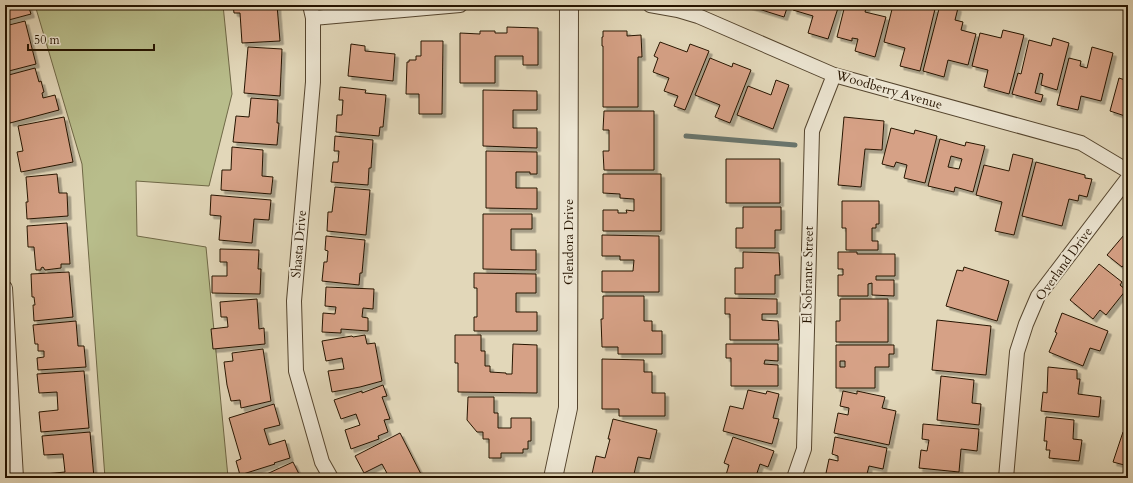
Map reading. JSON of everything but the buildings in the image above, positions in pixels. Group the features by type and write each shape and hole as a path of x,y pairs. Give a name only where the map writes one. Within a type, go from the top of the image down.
{"street":[{"path":"311,12 460,5"},
{"name":"Glendora Drive","path":"553,478 568,408 569,5"},
{"name":"Woodberry Avenue","path":"650,5 678,10 698,16 834,75 1081,143 1128,171"},
{"name":"Shasta Drive","path":"311,12 314,50 312,96 294,301 296,371 322,462 331,478"},
{"name":"El Sobrante Street","path":"794,478 804,449 812,131 834,75"},
{"name":"Overland Drive","path":"1006,478 1016,352 1026,324 1038,296 1128,178"},
{"path":"5,288 16,478"}],"green space":[{"path":"35,5 223,5 232,94 209,186 136,181 137,236 206,247 228,477 105,478 82,164"}],"waterway":[{"path":"686,136 795,145"}]}
